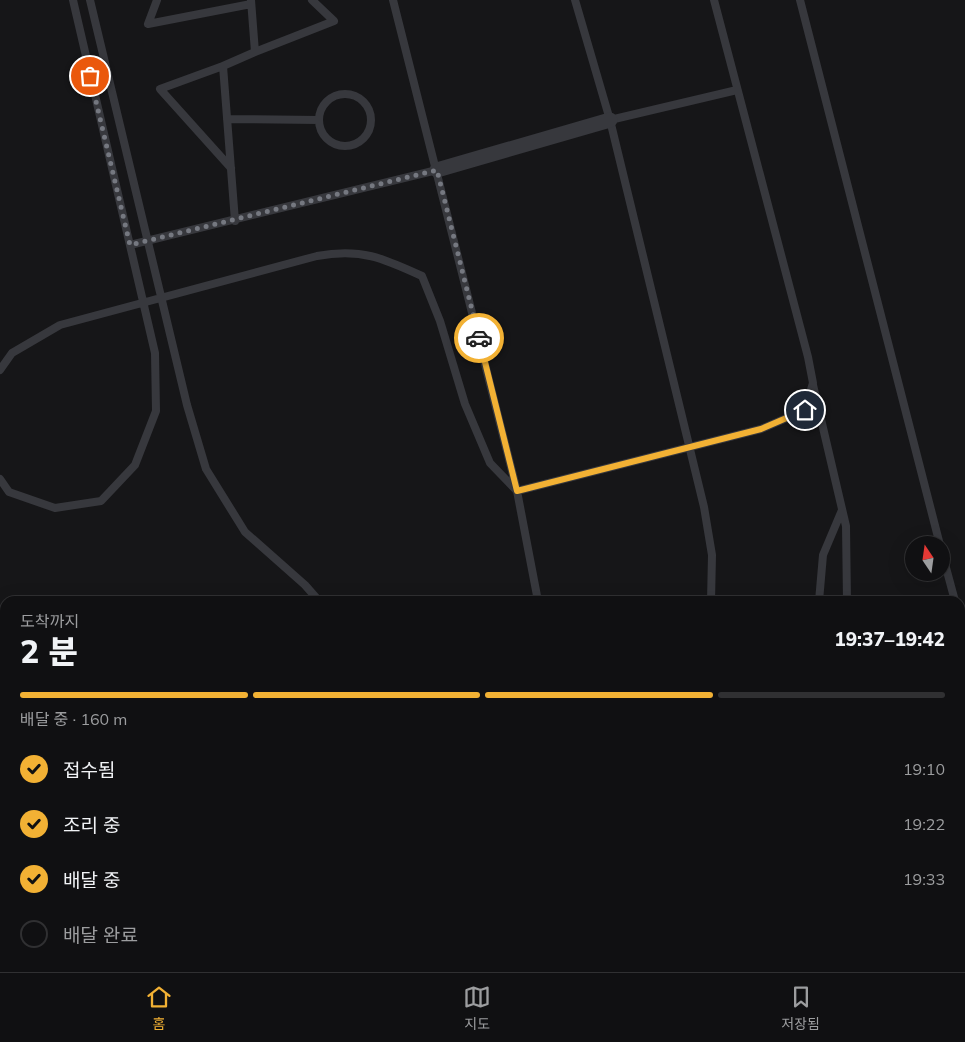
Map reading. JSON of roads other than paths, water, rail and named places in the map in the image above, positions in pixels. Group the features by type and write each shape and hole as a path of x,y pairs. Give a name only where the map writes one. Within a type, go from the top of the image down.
{"street":[{"path":"437,170 610,120"}],"lane":[{"path":"0,479 9,492 55,508 101,501 135,465 156,411 155,353 73,0"},
{"path":"90,0 187,405 206,469 245,532 314,596"},
{"path":"157,0 148,24 251,2 255,52"},
{"path":"231,168 160,89 223,66 334,20 312,0"},
{"path":"393,0 517,491 537,596"},
{"path":"575,0 610,120 704,507 712,555 711,596"},
{"path":"714,0 813,384 846,526 847,596"},
{"path":"800,0 938,536"},
{"path":"223,66 235,221"},
{"path":"610,120 737,90"},
{"path":"345,94 354,96 366,106 371,122 364,138 348,146 331,143 320,129 319,120 320,112 330,99 345,94"},
{"path":"227,120 319,120"},
{"path":"130,245 235,221 437,170"},
{"path":"0,370 12,353 60,324 317,256 342,251 381,257 422,276 440,321 465,404 490,463 517,491"},
{"path":"517,491 761,429 805,410 813,384"},
{"path":"819,596 823,555 842,510"},
{"path":"950,581 954,596"}]}
